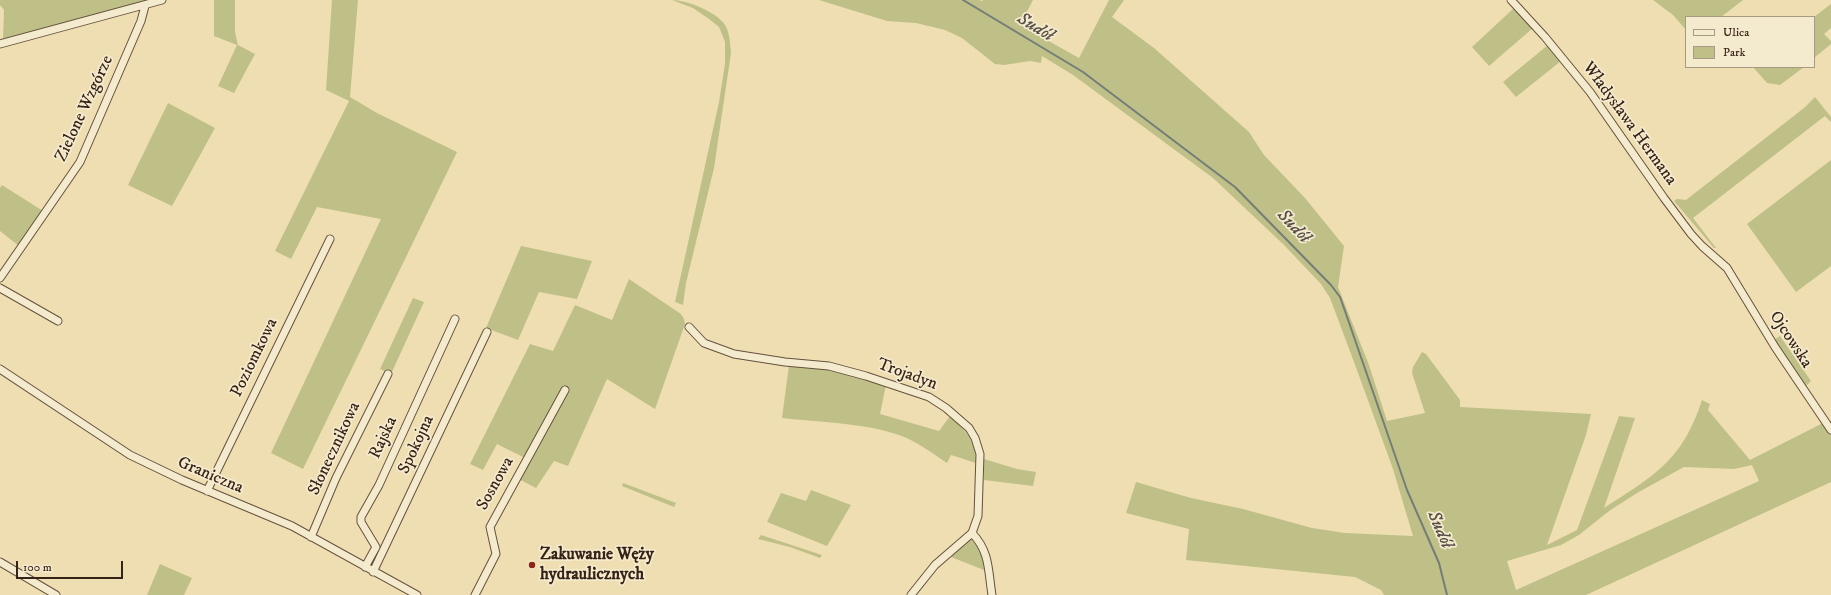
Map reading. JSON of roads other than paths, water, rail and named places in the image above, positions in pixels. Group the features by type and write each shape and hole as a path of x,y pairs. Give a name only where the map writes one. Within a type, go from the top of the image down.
{"street":[{"path":"0,44 145,6 162,0"},
{"name":"Władysława Hermana","path":"1511,0 1545,37 1590,92 1684,224 1702,246 1723,265"},
{"name":"Zielone Wzgórze","path":"0,278 80,162 141,21 145,6"},
{"name":"Poziomkowa","path":"207,491 330,239"},
{"name":"Ojcowska","path":"1723,265 1831,430"},
{"path":"0,288 58,321"},
{"name":"Rajska","path":"365,567 376,547 361,522 361,517 379,485 455,319"},
{"name":"Trojadyn","path":"689,327 704,343 734,354 785,362 828,366 923,394 946,408 969,428 979,449 978,516 972,533"},
{"name":"Spokojna","path":"373,572 487,332"},
{"name":"Graniczna","path":"0,369 119,449 158,470 286,523 417,595"},
{"name":"Słonecznikowa","path":"311,537 336,478 388,374"},
{"name":"Sosnowa","path":"475,595 496,554 490,527 566,390"},
{"path":"911,595 935,565 972,533 981,543 986,553 992,595"},
{"path":"0,562 56,595"}],"waterway":[{"name":"Sudół","path":"963,0 1083,72 1235,187 1331,285 1340,297 1407,490 1439,563 1447,595"}],"place":[{"name":"Zakuwanie Węży hydraulicznych","path":"532,565"}]}
